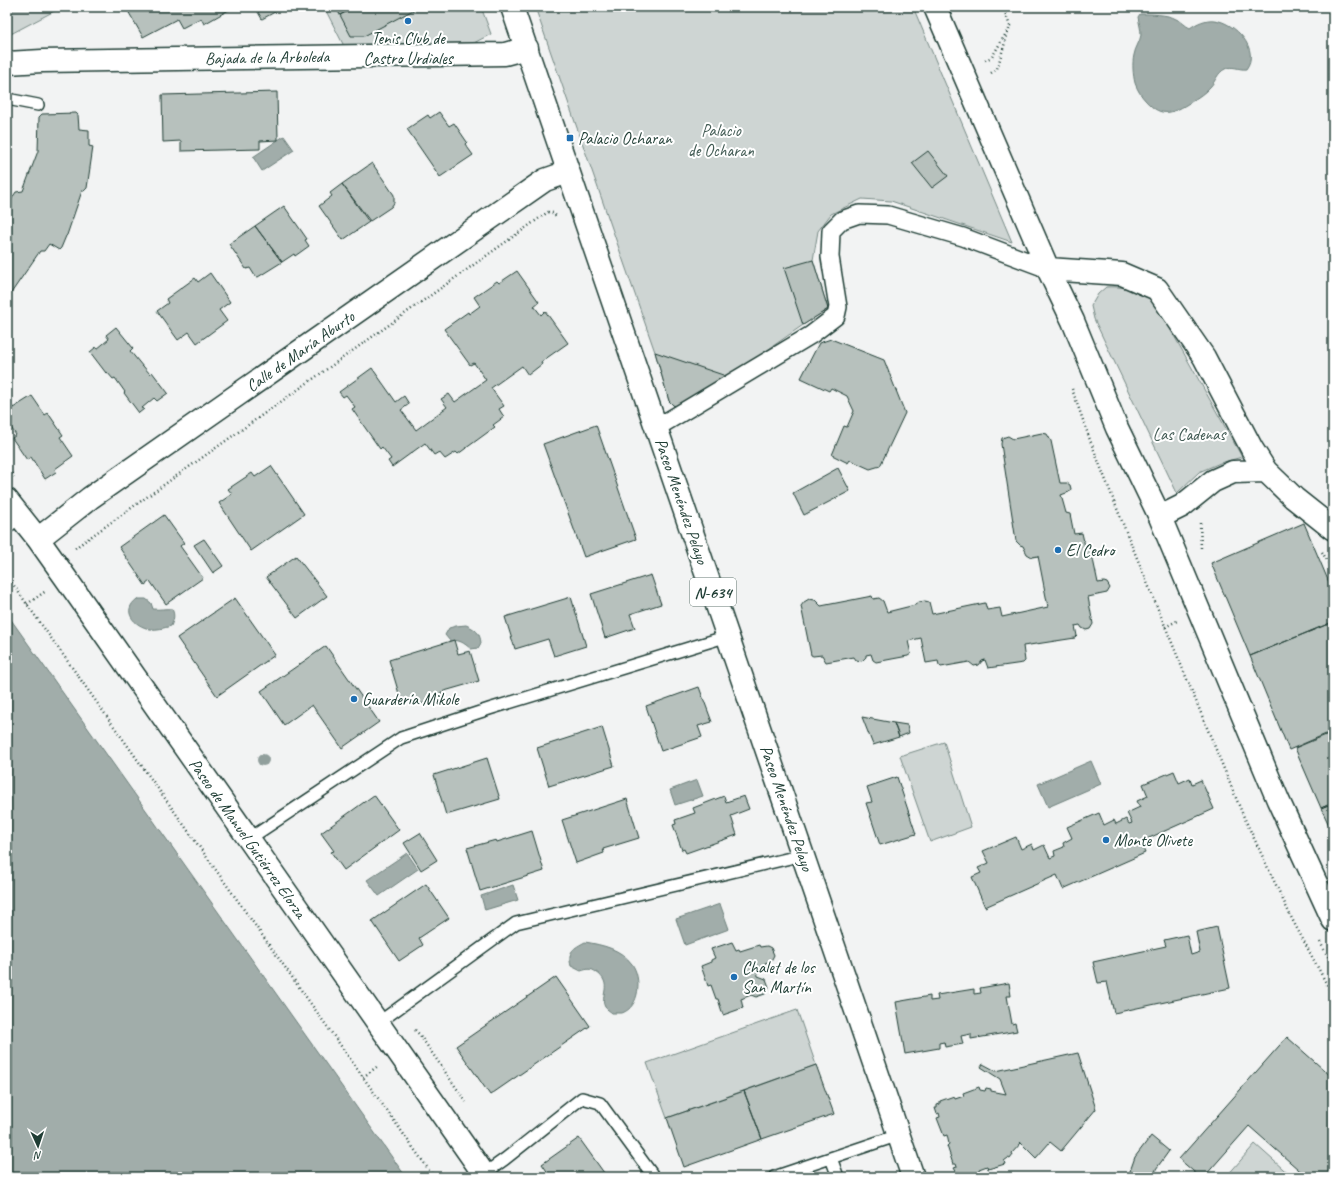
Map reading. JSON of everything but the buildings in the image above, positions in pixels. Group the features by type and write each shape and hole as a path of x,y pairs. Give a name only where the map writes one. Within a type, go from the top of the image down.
{"main road":[{"name":"Paseo Menéndez Pelayo","path":"512,7 913,1177"},
{"path":"936,7 1048,269 1073,321 1117,428 1160,517 1278,800 1333,920"},
{"name":"Bajada de la Arboleda","path":"7,63 50,60 506,54 527,48"},
{"name":"Calle de María Aburto","path":"38,539 90,498 545,180 568,172"},
{"path":"1048,269 1122,274 1157,289 1204,357 1252,449 1266,471 1294,498 1333,530"},
{"path":"1160,517 1182,506 1212,481 1233,472 1266,471"},
{"name":"Paseo de Manuel Gutiérrez Elorza","path":"10,512 38,539 249,839 386,1018 485,1175"}],"street":[{"path":"656,428 811,335 836,316 838,307 830,257 831,231 842,220 859,214 888,215 963,238 1048,269"}],"lane":[{"path":"7,99 38,104"},
{"path":"249,839 401,738 489,709 728,636"},
{"path":"386,1018 516,923 803,855"},
{"path":"485,1175 582,1098 600,1103 654,1177"},
{"path":"774,1177 899,1135"},
{"path":"832,1158 838,1177"}],"path":[{"path":"72,550 548,212 553,213 558,218"},
{"path":"1070,382 1090,440 1125,529 1243,815 1292,919 1333,996"},
{"path":"7,467 17,482"},
{"path":"1200,520 1199,532 1201,549"},
{"path":"7,576 434,1177"},
{"path":"386,1018 419,1034 469,1107"}],"green space":[{"path":"7,7 62,7 7,36"},
{"name":"Tenis Club de Castro Urdiales","path":"324,7 481,7 491,34 470,45 344,46"},
{"name":"Palacio de Ocharan","path":"535,7 913,7 1012,242 891,201 862,199 831,214 818,231 813,260 828,309 729,377 679,408 669,401 655,352"},
{"name":"Las Cadenas","path":"1106,287 1122,287 1136,290 1148,297 1159,309 1242,457 1220,463 1199,472 1177,493 1094,319 1091,306 1098,294"},
{"path":"944,742 971,827 930,842 900,756"},
{"path":"797,1010 816,1065 667,1118 647,1063"},
{"path":"1255,1144 1292,1177 1226,1177"}],"shaded area":[{"path":"1140,14 1173,17 1190,28 1208,20 1222,22 1237,31 1244,38 1250,54 1250,62 1246,69 1230,67 1222,71 1206,91 1179,109 1168,112 1157,110 1142,97 1134,80 1133,62 1141,35 1138,17"},
{"path":"284,136 294,150 262,171 253,157"},
{"path":"137,599 146,599 151,603 153,609 172,609 174,617 171,626 150,629 139,625 130,613 132,604"},
{"path":"7,614 406,1177 7,1177"},
{"path":"466,625 478,634 481,643 478,648 471,649 461,642 450,641 445,635 449,628"},
{"path":"1091,761 1101,784 1048,807 1038,784"},
{"path":"697,780 703,796 675,805 670,790"},
{"path":"407,853 418,869 379,896 367,880"},
{"path":"513,885 518,900 485,910 481,896"},
{"path":"720,904 729,929 685,945 676,919"},
{"path":"585,942 611,948 623,955 632,964 637,977 638,992 633,1005 628,1010 622,1013 612,1013 606,1008 604,1003 605,985 601,976 591,969 581,971 571,966 570,957 572,951"}],"place":[{"name":"Tenis Club de Castro Urdiales","path":"408,21"},
{"name":"Palacio Ocharan","path":"570,138"},
{"name":"El Cedro","path":"1058,550"},
{"name":"Guardería Mikole","path":"354,699"},
{"name":"Monte Olivete","path":"1106,840"},
{"name":"Chalet de los San Martín","path":"734,977"}]}
